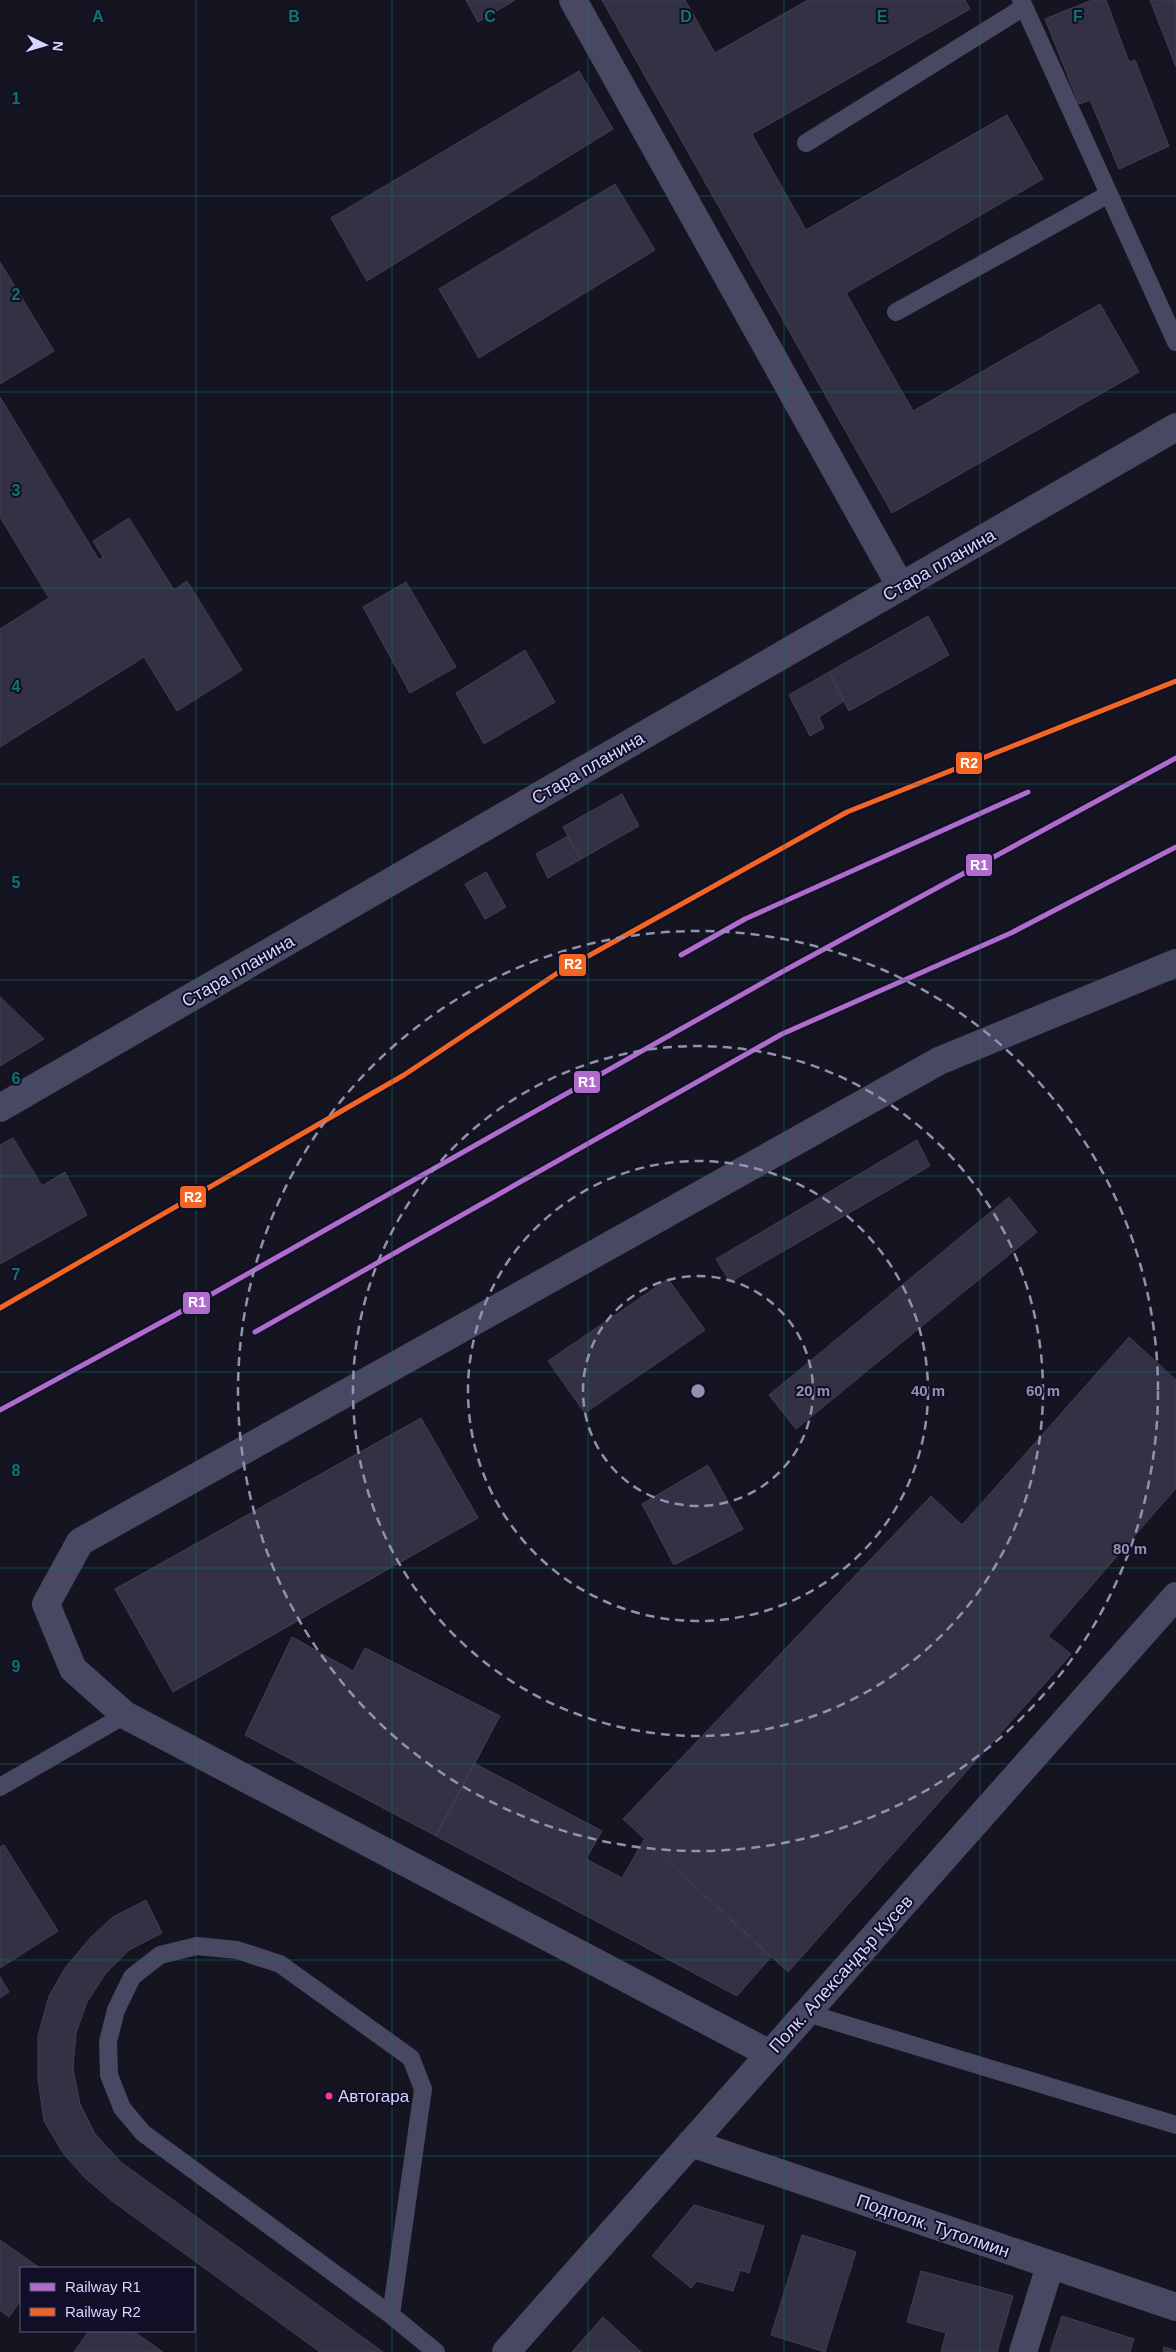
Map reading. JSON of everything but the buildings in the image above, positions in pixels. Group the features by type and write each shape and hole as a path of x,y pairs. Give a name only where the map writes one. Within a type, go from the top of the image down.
{"street":[{"path":"573,0 901,587"},
{"name":"Стара планина","path":"0,1108 1176,427"},
{"path":"770,2054 125,1715 73,1669 46,1604 80,1542 939,1060 1176,963"},
{"name":"Полк. Александър Кусев","path":"506,2352 1176,1596"},
{"name":"Подполк. Тутолмин","path":"691,2143 1050,2266 1176,2307"},
{"path":"1023,2352 1050,2266"}],"lane":[{"path":"806,143 1023,4 1176,342"},
{"path":"896,312 1109,194"},
{"path":"0,1787 125,1715"},
{"path":"391,2315 423,2089 411,2058 280,1964 238,1950 197,1946 160,1955 132,1977 116,2010 108,2042 109,2075 122,2108 143,2133 391,2315 436,2352"},
{"path":"807,2013 1176,2125"}],"rail line":[{"name":"R2","path":"0,1308 404,1075 556,974 847,812 1176,681"},
{"name":"R1","path":"0,1410 173,1316 780,973 1176,758"},
{"name":"R1","path":"681,955 745,919 1028,792"},
{"name":"R1","path":"255,1332 782,1034 1011,933 1176,847"}],"place":[{"name":"Автогара","path":"329,2096"}]}
